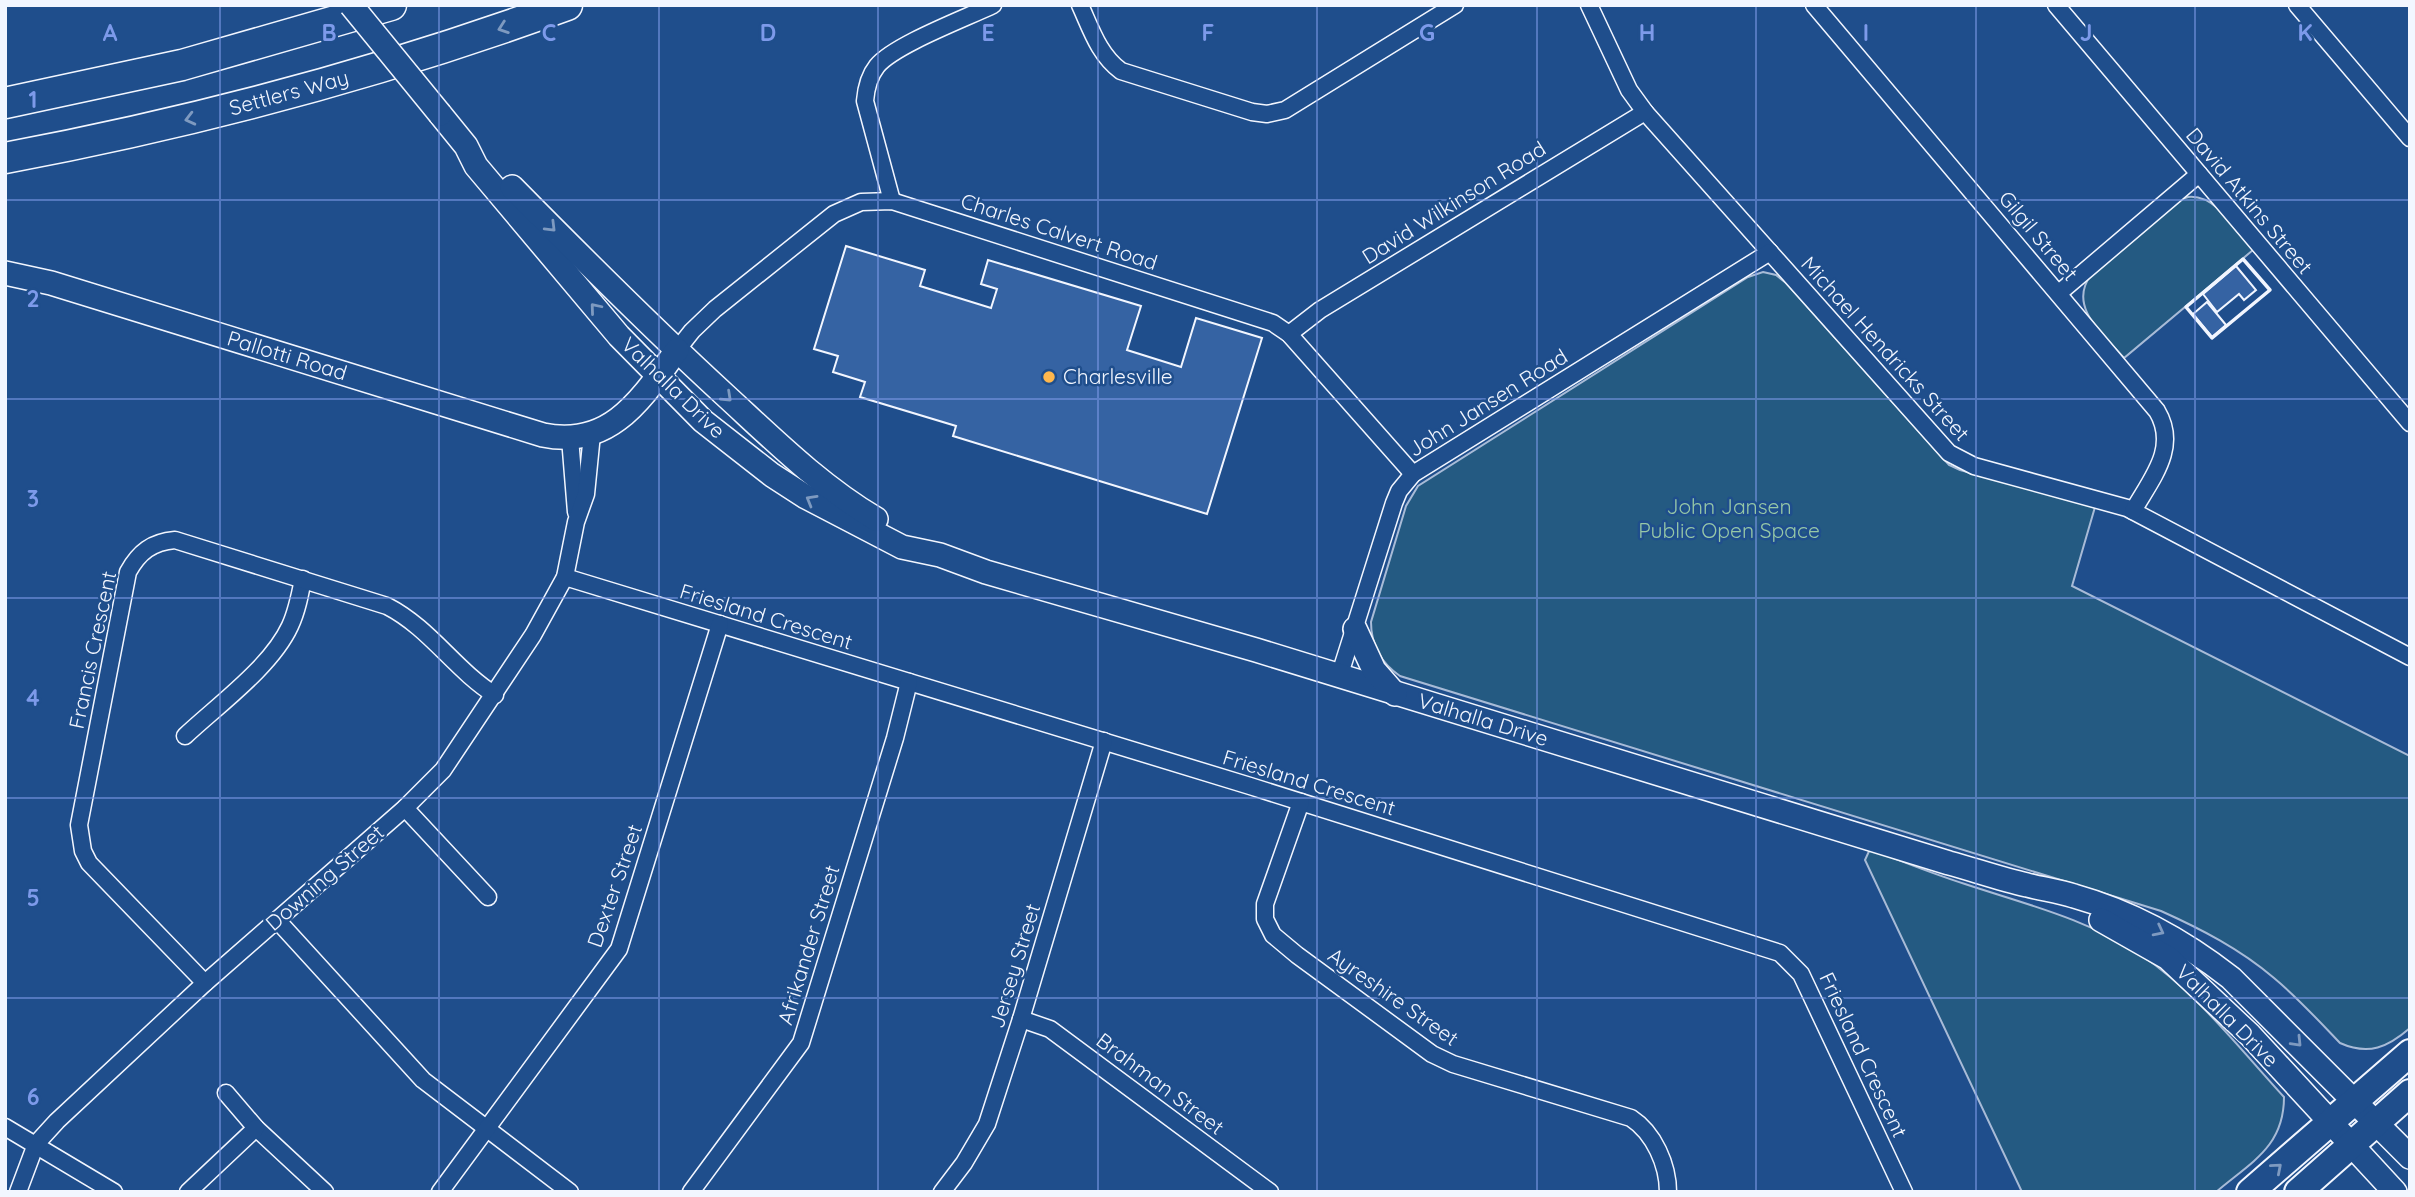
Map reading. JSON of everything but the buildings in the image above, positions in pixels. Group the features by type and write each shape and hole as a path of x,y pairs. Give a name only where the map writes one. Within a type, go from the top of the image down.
{"highway":[{"path":"5,103 172,68 391,5"},
{"name":"Settlers Way","path":"5,158 159,126 300,91 428,53 567,5"},
{"path":"5,87 119,66 262,33 314,28"}],"main road":[{"name":"Valhalla Drive","path":"351,5 466,146 484,175 619,336 657,377 710,427 772,475 806,497 902,547 940,555 986,572 1256,650 2025,885 2073,895 2119,912 2202,955 2262,1006 2410,1157"},
{"name":"Valhalla Drive","path":"466,146 484,159 677,351 788,455 821,483 876,519 940,555"},
{"name":"Pallotti Road","path":"5,273 51,283 543,435 581,436"},
{"path":"581,436 614,423 632,409 677,351"},
{"path":"1355,629 1374,670 1395,694"},
{"name":"Valhalla Drive","path":"2025,885 2115,926 2168,958 2250,1035 2395,1192"},
{"path":"2250,1192 2410,1053"},
{"path":"2298,1192 2410,1093"}],"street":[{"path":"892,201 865,101 867,86 874,70 893,52 993,5"},
{"path":"1080,5 1101,50 1121,71 1252,112 1267,114 1285,110 1455,5"},
{"name":"Michael Hendricks Street","path":"1589,5 1629,90 1644,111 1949,453 1974,466 2112,502 2133,511 2410,657"},
{"name":"Gilgil Street","path":"1814,5 2157,411 2166,433 2165,447 2159,466 2133,511"},
{"name":"David Atkins Street","path":"2056,5 2410,423"},
{"path":"2297,5 2410,138"},
{"name":"David Wilkinson Road","path":"1289,334 1320,310 1644,111"},
{"path":"2059,293 2199,174"},
{"name":"Charles Calvert Road","path":"677,351 692,331 715,309 834,214 861,202 892,201 1263,319 1289,334 1413,474"},
{"name":"John Jansen Road","path":"1339,677 1394,503 1399,491 1413,474 1769,252"},
{"name":"Downing Street","path":"576,522 586,494 581,436"},
{"name":"Downing Street","path":"18,1192 36,1144 57,1121 205,984 405,808 443,770 533,635 565,577 576,522 581,436"},
{"name":"Francis Crescent","path":"205,984 89,863 80,839 79,825 128,572 136,558 160,541 175,540 387,606 405,615 480,685 495,695"},
{"name":"Friesland Crescent","path":"565,577 1104,741 1780,953 1801,974 1904,1192"},
{"path":"185,736 271,657 289,629 297,610 303,579"},
{"name":"Dexter Street","path":"440,1192 611,963 623,940 720,624"},
{"name":"Afrikander Street","path":"691,1192 801,1043 887,764 909,682"},
{"name":"Jersey Street","path":"942,1192 964,1163 986,1124 1021,1018 1104,741"},
{"name":"Ayreshire Street","path":"1301,802 1265,904 1265,919 1273,935 1297,956 1432,1054 1453,1064 1631,1118 1642,1125 1667,1172 1668,1192"},
{"path":"405,808 488,897"},
{"path":"277,920 423,1080 570,1192"},
{"name":"Brahman Street","path":"1021,1018 1051,1029 1270,1192"},
{"path":"226,1093 256,1128 324,1192"},
{"path":"5,1127 114,1192"},
{"path":"188,1192 256,1128"}],"green space":[{"path":"2188,197 2208,201 2217,207 2253,250 2124,358 2091,320 2083,298 2085,287 2091,275 2179,200"},
{"name":"John Jansen Public Open Space","path":"1763,272 1776,275 1786,283 1949,465 2095,507 2072,586 2410,756 2410,1028 2378,1048 2350,1047 2340,1043 2274,978 2248,958 2205,932 2161,911 1400,676 1387,665 1375,646 1371,622 1406,506 1418,486 1748,277"},
{"path":"1870,849 2078,922 2121,942 2161,969 2234,1040 2284,1097 2283,1114 2272,1141 2253,1162 2216,1192 2022,1192 1865,860"}],"wall":[{"path":"2243,259 2270,290 2212,338 2186,307 2243,259"}],"place":[{"name":"Charlesville","path":"1049,377"}]}
